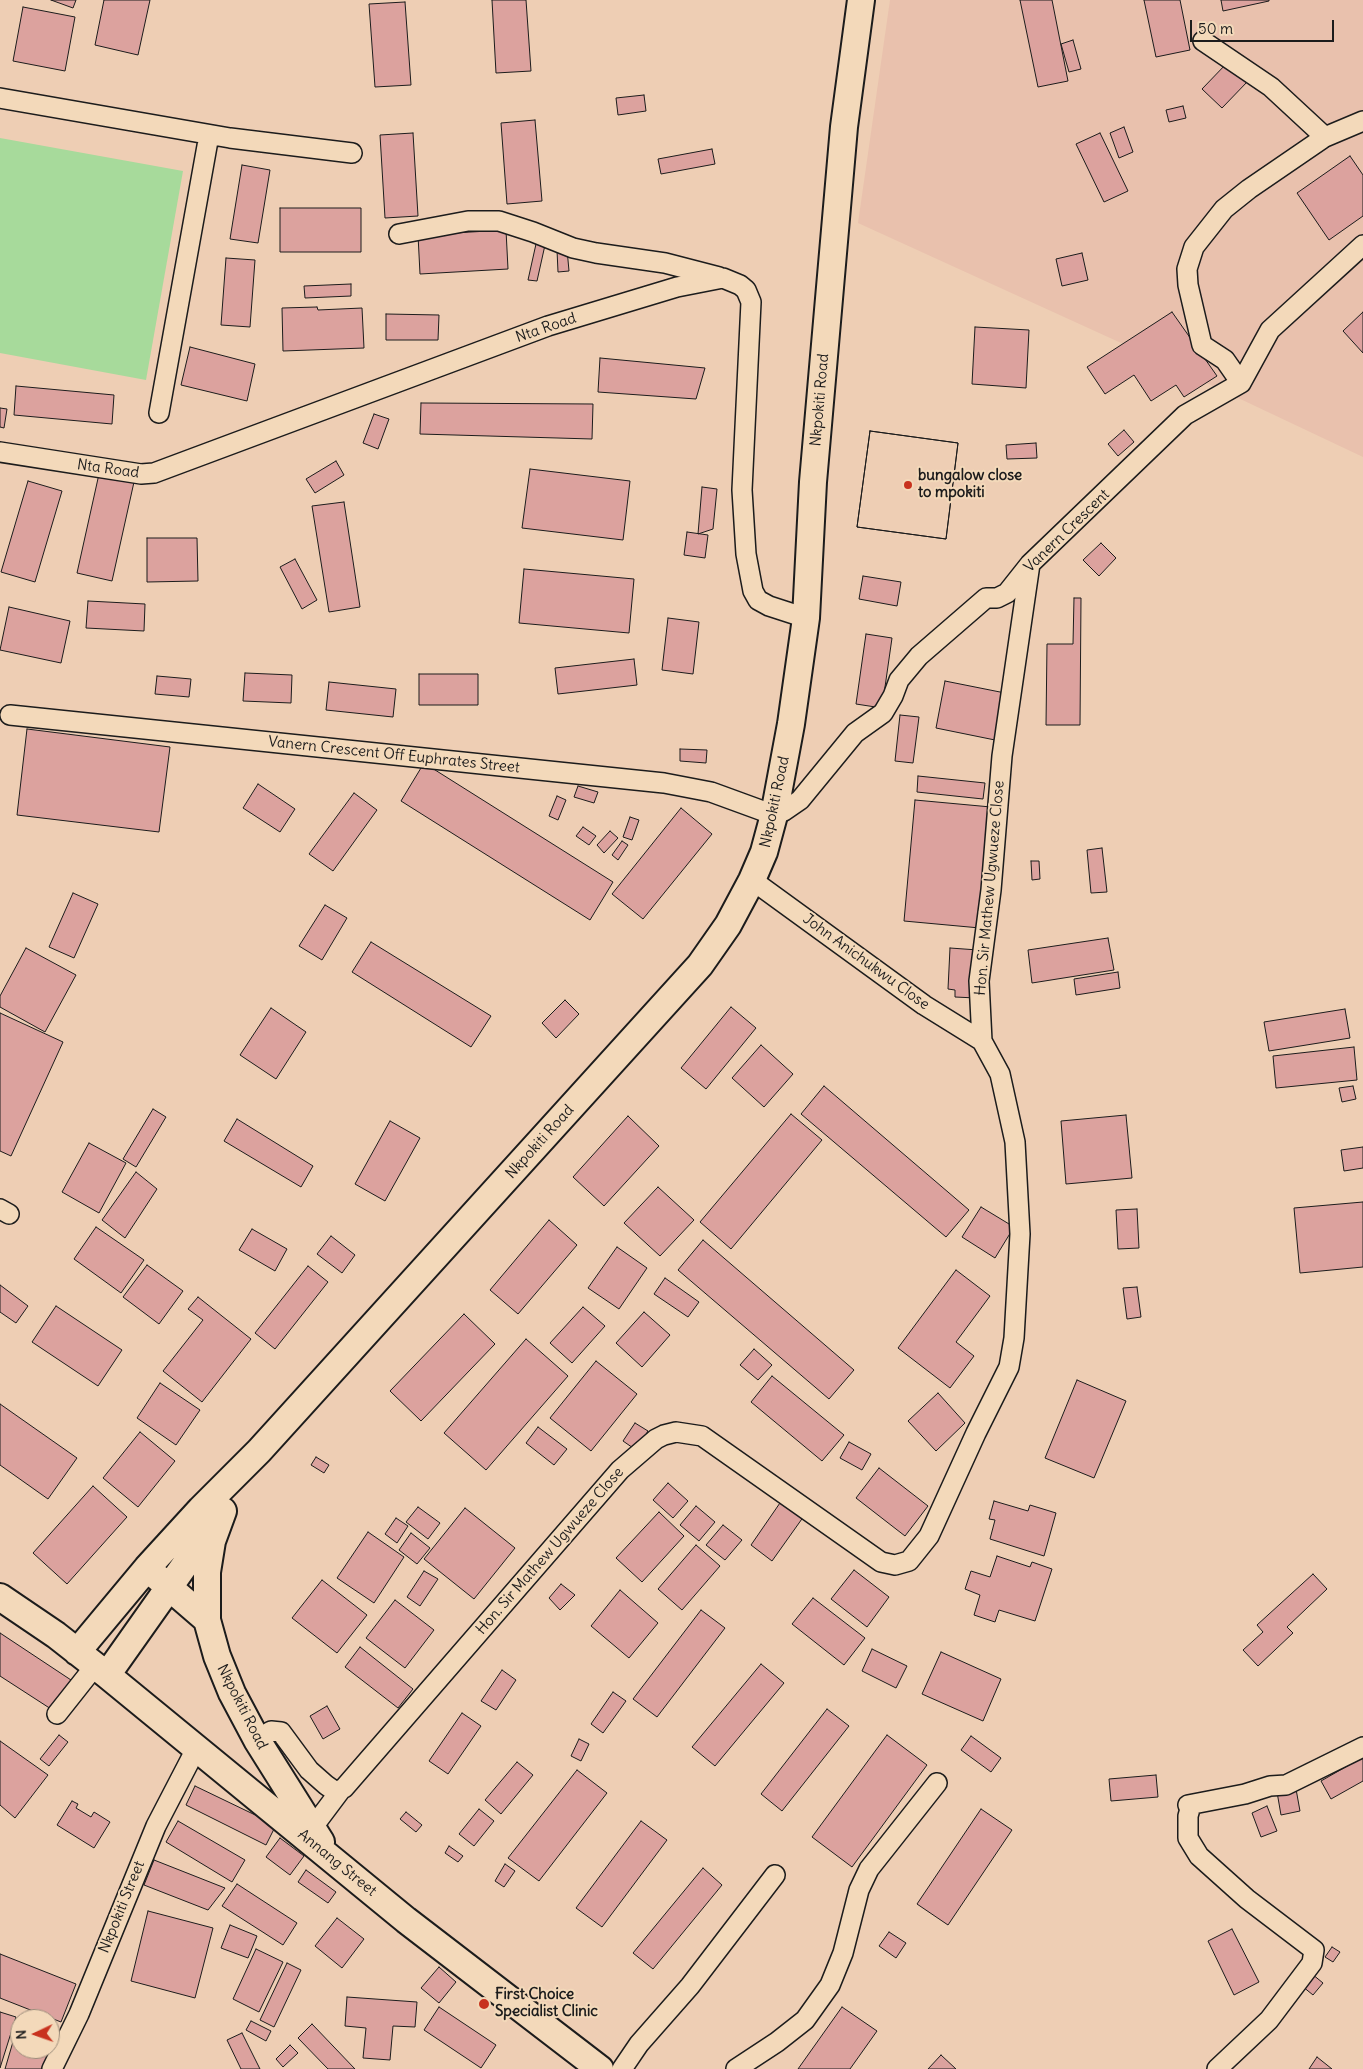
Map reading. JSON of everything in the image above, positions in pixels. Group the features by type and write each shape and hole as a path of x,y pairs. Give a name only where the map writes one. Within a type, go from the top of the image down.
{"main road":[{"name":"Nkpokiti Road","path":"259,1451 700,965 728,925 752,880 764,852 774,815 791,724 806,618 814,472 844,126 862,0"},
{"path":"93,1664 169,1588 223,1511 259,1451"},
{"path":"93,1664 147,1568 201,1509 259,1451"},
{"name":"Nkpokiti Road","path":"223,1511 212,1540 209,1564 207,1620 217,1656 232,1693 257,1740 313,1827 330,1858"},
{"path":"147,1568 207,1620"},
{"name":"Annang Street","path":"0,1597 93,1664 197,1747 406,1920 600,2069"}],"street":[{"path":"1203,41 1271,87 1325,137"},
{"path":"0,98 210,135 352,153"},
{"path":"1363,121 1325,137 1249,189 1224,209 1194,247 1188,269 1188,285 1202,345 1225,360 1241,383 1270,330 1363,245"},
{"path":"159,413 210,135"},
{"path":"400,234 468,221 499,221 573,248 665,263 724,278 740,285 746,290 750,302 742,490 746,554 753,591 758,600 769,606 806,618"},
{"name":"Nta Road","path":"0,452 141,474 154,473 548,326 677,287 724,278"},
{"name":"Vanern Crescent","path":"774,815 784,811 800,800 855,733 883,713 900,680 919,656 986,598 997,598 1007,592 1030,564 1185,415 1241,383"},
{"name":"Hon. Sir Mathew Ugwueze Close","path":"313,1827 340,1791 620,1470 656,1439 664,1435 676,1432 702,1436 881,1562 895,1565 909,1561 929,1536 976,1433 1009,1367 1014,1338 1020,1234 1015,1142 1000,1074 982,1041 979,981 991,890 1002,756 1030,564"},
{"name":"Vanern Crescent Off Euphrates Street","path":"10,715 664,783 711,792 774,815"},
{"name":"John Anichukwu Close","path":"752,880 924,1005 982,1041"},
{"path":"57,1714 93,1664"},
{"path":"257,1740 272,1731 281,1732 310,1770 336,1792 340,1791"},
{"name":"Nkpokiti Street","path":"52,2069 79,2014 156,1826 197,1747"},
{"path":"1217,2069 1269,2020 1312,1962 1314,1950 1246,1900 1199,1856 1188,1838 1188,1816 1190,1810 1188,1806 1244,1794 1270,1786 1286,1785 1363,1747"},
{"path":"736,2069 777,2042 805,2020 830,1985 843,1953 859,1890 869,1869 937,1783"},
{"path":"622,2069 640,2044 690,1986 775,1875"}],"shaded area":[{"path":"890,0 1363,0 1363,457 1143,353 858,223"}],"green space":[{"path":"0,138 183,171 146,380 0,353"}],"building":[{"path":"51,0 76,0 73,8"},
{"path":"104,0 150,0 138,55 95,45"},
{"path":"492,0 526,0 531,71 496,73"},
{"path":"1020,0 1052,0 1068,81 1038,87"},
{"path":"1144,0 1180,0 1190,50 1156,57"},
{"path":"1221,0 1269,0 1269,1 1223,11"},
{"path":"405,2 411,85 375,87 369,4"},
{"path":"23,7 75,17 65,71 13,61"},
{"path":"1073,40 1081,69 1069,72 1061,44"},
{"path":"1228,62 1248,81 1222,108 1202,89"},
{"path":"644,95 646,111 618,115 616,98"},
{"path":"1183,106 1186,118 1169,122 1166,110"},
{"path":"535,120 542,201 507,204 501,123"},
{"path":"1124,127 1133,152 1119,158 1110,133"},
{"path":"413,133 418,216 385,218 380,135"},
{"path":"1100,133 1128,191 1104,202 1076,144"},
{"path":"712,149 715,164 661,174 658,159"},
{"path":"1350,156 1363,175 1363,216 1329,240 1297,193"},
{"path":"242,165 270,170 258,243 230,239"},
{"path":"280,208 361,208 361,252 280,252"},
{"path":"506,230 508,269 420,274 418,235"},
{"path":"536,244 545,245 537,281 528,280"},
{"path":"567,249 569,271 558,272 557,250"},
{"path":"1082,253 1088,280 1062,286 1056,259"},
{"path":"226,258 255,260 250,327 221,325"},
{"path":"351,284 351,296 305,298 304,286"},
{"path":"317,307 318,310 362,308 364,348 283,351 282,308"},
{"path":"1172,312 1217,376 1184,397 1176,385 1151,401 1134,375 1105,394 1087,367"},
{"path":"1363,312 1363,353 1343,331"},
{"path":"386,314 439,315 438,340 386,340"},
{"path":"975,327 1029,330 1026,388 972,384"},
{"path":"190,347 255,364 247,401 181,385"},
{"path":"600,358 705,368 696,399 598,392"},
{"path":"16,386 114,395 112,424 14,415"},
{"path":"421,403 593,404 592,439 420,434"},
{"path":"0,408 7,409 4,428 0,427"},
{"path":"374,414 389,419 378,449 363,443"},
{"path":"1124,430 1134,442 1118,456 1108,444"},
{"name":"bungalow close to mpokiti","path":"870,431 958,443 946,539 857,527"},
{"name":"bungalow close to mpokiti","path":"870,431 958,443 946,539 857,527"},
{"path":"1036,443 1037,458 1007,459 1006,445"},
{"path":"336,461 344,475 315,493 306,479"},
{"path":"530,469 630,481 623,540 522,528"},
{"path":"99,474 134,482 112,581 77,573"},
{"path":"28,481 62,491 35,582 1,572"},
{"path":"702,487 717,489 713,529 698,534"},
{"path":"344,502 360,607 329,612 312,506"},
{"path":"687,532 708,535 705,558 684,555"},
{"path":"147,538 197,538 198,581 147,582"},
{"path":"1101,543 1116,558 1099,576 1083,560"},
{"path":"295,559 317,600 302,609 280,567"},
{"path":"524,569 634,579 629,633 519,623"},
{"path":"863,576 901,582 897,606 859,599"},
{"path":"1074,598 1081,598 1080,725 1046,725 1047,644 1073,644"},
{"path":"88,601 145,604 144,631 86,628"},
{"path":"9,607 70,621 61,663 0,650"},
{"path":"668,618 699,622 693,674 662,670"},
{"path":"866,634 892,638 882,708 856,704"},
{"path":"634,659 637,685 558,694 555,668"},
{"path":"245,673 292,675 291,703 243,701"},
{"path":"419,674 478,674 478,705 419,705"},
{"path":"157,676 191,679 189,697 155,694"},
{"path":"945,681 1005,693 995,740 936,728"},
{"path":"329,682 396,689 393,717 326,710"},
{"path":"900,715 919,717 913,763 895,761"},
{"path":"27,729 170,747 159,832 17,815"},
{"path":"680,749 707,750 706,763 680,761"},
{"path":"424,763 613,882 590,920 401,801"},
{"path":"918,776 985,783 983,799 917,792"},
{"path":"258,784 295,809 280,832 243,808"},
{"path":"578,786 598,792 594,803 574,797"},
{"path":"354,793 377,810 333,871 309,854"},
{"path":"557,796 566,800 558,820 549,816"},
{"path":"915,800 991,807 980,928 904,921"},
{"path":"681,808 712,834 643,919 612,894"},
{"path":"630,817 639,820 632,840 623,837"},
{"path":"583,827 596,836 589,845 576,836"},
{"path":"610,831 618,838 604,853 597,845"},
{"path":"622,841 628,845 618,860 612,855"},
{"path":"1102,848 1107,892 1091,893 1087,850"},
{"path":"1031,861 1039,861 1040,879 1032,880"},
{"path":"73,893 98,904 74,958 49,947"},
{"path":"325,905 347,918 322,960 299,946"},
{"path":"1108,938 1114,970 1032,983 1028,950"},
{"path":"371,942 491,1016 471,1047 352,972"},
{"path":"26,948 76,975 45,1032 0,1007 0,996"},
{"path":"950,948 978,950 976,998 955,997 955,990 948,989"},
{"path":"1118,972 1120,988 1076,995 1074,979"},
{"path":"565,1000 579,1014 556,1038 542,1023"},
{"path":"731,1007 756,1028 706,1089 681,1068"},
{"path":"271,1008 306,1032 276,1079 240,1055"},
{"path":"1345,1009 1350,1038 1269,1051 1264,1022"},
{"path":"0,1013 63,1042 11,1156 0,1151"},
{"path":"761,1045 793,1074 764,1107 732,1078"},
{"path":"1354,1047 1357,1080 1276,1088 1273,1056"},
{"path":"824,1086 969,1210 946,1237 801,1114"},
{"path":"1353,1086 1356,1099 1342,1102 1339,1088"},
{"path":"153,1109 166,1117 136,1167 123,1159"},
{"path":"791,1114 822,1140 731,1249 700,1222"},
{"path":"1126,1115 1132,1178 1066,1184 1061,1121"},
{"path":"628,1116 659,1146 604,1206 573,1177"},
{"path":"237,1119 313,1166 301,1187 224,1141"},
{"path":"390,1121 420,1138 385,1201 355,1184"},
{"path":"89,1143 126,1163 99,1213 62,1192"},
{"path":"1363,1147 1363,1168 1344,1171 1341,1150"},
{"path":"136,1172 157,1189 125,1238 102,1220"},
{"path":"658,1187 694,1220 660,1256 624,1223"},
{"path":"1363,1202 1363,1267 1300,1273 1294,1208"},
{"path":"981,1207 1014,1227 995,1258 962,1237"},
{"path":"1137,1209 1139,1248 1118,1249 1116,1210"},
{"path":"549,1220 577,1245 518,1314 490,1290"},
{"path":"96,1227 144,1260 121,1293 74,1259"},
{"path":"252,1229 287,1249 275,1271 239,1250"},
{"path":"331,1236 355,1255 342,1273 317,1254"},
{"path":"703,1240 854,1370 829,1399 678,1270"},
{"path":"617,1247 647,1268 619,1309 588,1288"},
{"path":"147,1265 183,1291 159,1324 123,1297"},
{"path":"308,1266 328,1282 275,1349 255,1333"},
{"path":"956,1270 990,1296 956,1342 974,1356 950,1388 898,1348"},
{"path":"665,1278 699,1302 688,1317 654,1294"},
{"path":"0,1285 28,1306 16,1323 0,1312"},
{"path":"1137,1287 1141,1317 1127,1319 1123,1288"},
{"path":"198,1297 251,1339 202,1402 163,1371 203,1320 188,1309"},
{"path":"56,1306 122,1350 98,1386 32,1342"},
{"path":"583,1307 605,1326 572,1363 550,1343"},
{"path":"644,1312 670,1335 642,1367 616,1343"},
{"path":"464,1314 495,1344 421,1421 390,1391"},
{"path":"526,1339 568,1376 486,1470 444,1433"},
{"path":"754,1349 772,1365 758,1380 740,1365"},
{"path":"596,1361 637,1394 591,1451 550,1418"},
{"path":"772,1376 844,1435 822,1461 751,1402"},
{"path":"1077,1380 1126,1401 1094,1478 1045,1458"},
{"path":"160,1383 200,1410 176,1445 137,1418"},
{"path":"938,1393 965,1423 936,1451 908,1421"},
{"path":"0,1404 77,1458 48,1499 0,1465"},
{"path":"635,1423 648,1431 636,1450 623,1441"},
{"path":"538,1427 567,1449 554,1465 526,1443"},
{"path":"140,1432 175,1461 138,1507 103,1478"},
{"path":"849,1442 871,1454 862,1470 840,1458"},
{"path":"316,1457 329,1465 324,1473 311,1465"},
{"path":"879,1468 928,1506 905,1536 856,1498"},
{"path":"668,1483 688,1501 673,1518 653,1500"},
{"path":"93,1486 127,1517 67,1584 33,1553"},
{"path":"782,1500 804,1516 772,1561 751,1545"},
{"path":"994,1501 1028,1511 1030,1505 1056,1513 1044,1556 990,1539 995,1520 989,1519"},
{"path":"696,1506 715,1522 699,1541 680,1525"},
{"path":"418,1507 440,1523 428,1539 406,1522"},
{"path":"465,1508 515,1548 474,1599 424,1559"},
{"path":"659,1512 684,1536 642,1582 616,1558"},
{"path":"396,1518 408,1526 397,1543 385,1534"},
{"path":"723,1525 742,1540 725,1560 706,1545"},
{"path":"368,1532 404,1557 374,1603 337,1578"},
{"path":"411,1533 430,1548 417,1564 399,1550"},
{"path":"696,1545 720,1566 682,1610 658,1589"},
{"path":"997,1556 1030,1567 1032,1562 1052,1569 1035,1621 999,1610 995,1622 974,1615 980,1595 965,1589 971,1571 990,1577"},
{"path":"854,1570 889,1597 867,1627 831,1599"},
{"path":"424,1571 438,1579 420,1606 407,1597"},
{"path":"1313,1574 1327,1589 1287,1627 1293,1633 1258,1666 1243,1650 1263,1632 1257,1625"},
{"path":"322,1580 367,1615 337,1653 292,1618"},
{"path":"561,1584 575,1595 560,1610 549,1598"},
{"path":"620,1590 658,1623 629,1658 591,1626"},
{"path":"813,1598 865,1638 844,1665 792,1624"},
{"path":"395,1600 434,1630 405,1668 366,1638"},
{"path":"701,1610 725,1628 657,1717 633,1699"},
{"path":"0,1633 71,1680 51,1709 0,1676"},
{"path":"360,1647 413,1689 398,1708 345,1667"},
{"path":"872,1649 907,1666 896,1688 862,1671"},
{"path":"941,1652 1001,1679 983,1721 922,1694"},
{"path":"761,1664 784,1683 715,1766 692,1747"},
{"path":"502,1670 516,1680 496,1710 481,1701"},
{"path":"613,1692 626,1701 603,1733 591,1724"},
{"path":"327,1706 340,1729 323,1739 310,1716"},
{"path":"827,1709 849,1726 782,1811 761,1794"},
{"path":"462,1713 481,1726 448,1774 429,1761"},
{"path":"59,1735 68,1742 49,1766 40,1759"},
{"path":"887,1735 927,1765 852,1867 812,1837"},
{"path":"971,1736 1001,1758 991,1772 961,1750"},
{"path":"579,1739 589,1744 581,1761 571,1756"},
{"path":"0,1741 48,1775 15,1818 0,1805"},
{"path":"1363,1757 1363,1781 1331,1799 1321,1781"},
{"path":"517,1762 533,1775 501,1814 485,1800"},
{"path":"577,1770 607,1793 539,1881 508,1858"},
{"path":"1156,1775 1158,1797 1111,1801 1109,1779"},
{"path":"195,1786 276,1825 266,1845 186,1805"},
{"path":"1296,1789 1300,1811 1281,1815 1277,1792"},
{"path":"72,1801 78,1804 76,1808 91,1817 94,1812 110,1822 94,1848 57,1825"},
{"path":"1267,1806 1277,1831 1261,1837 1252,1813"},
{"path":"479,1809 494,1821 474,1846 459,1834"},
{"path":"981,1809 1012,1830 948,1925 917,1904"},
{"path":"406,1812 422,1825 416,1832 400,1819"},
{"path":"178,1821 245,1860 232,1882 166,1842"},
{"path":"641,1821 667,1840 602,1927 576,1908"},
{"path":"280,1838 304,1856 290,1875 266,1857"},
{"path":"449,1846 463,1856 458,1862 445,1853"},
{"path":"154,1860 225,1888 208,1910 144,1885"},
{"path":"505,1864 515,1871 504,1887 495,1881"},
{"path":"703,1868 722,1885 653,1969 633,1953"},
{"path":"306,1870 336,1892 328,1903 298,1882"},
{"path":"237,1884 297,1923 283,1945 222,1906"},
{"path":"148,1911 213,1928 195,1998 131,1981"},
{"path":"337,1918 364,1939 342,1968 315,1946"},
{"path":"230,1925 257,1936 248,1958 221,1948"},
{"path":"1232,1929 1259,1982 1234,1995 1208,1941"},
{"path":"889,1932 906,1943 896,1958 879,1946"},
{"path":"1332,1947 1340,1952 1333,1962 1325,1957"},
{"path":"256,1949 283,1962 259,2012 233,1999"},
{"path":"0,1954 76,1984 61,2022 60,2009 28,2009 0,1998"},
{"path":"287,1963 301,1970 274,2027 260,2020"},
{"path":"439,1967 456,1982 439,2003 421,1988"},
{"path":"1312,1974 1323,1983 1313,1995 1302,1986"},
{"path":"347,1997 417,2002 415,2027 393,2026 390,2060 363,2058 366,2028 345,2026"},
{"path":"439,2007 496,2045 481,2068 424,2030"},
{"path":"842,2007 877,2031 850,2069 798,2069"},
{"path":"0,2012 10,2015 10,2036 0,2068"},
{"path":"251,2021 271,2031 266,2041 246,2030"},
{"path":"312,2024 355,2069 328,2069 298,2038"},
{"path":"242,2033 260,2069 241,2069 227,2040"},
{"path":"290,2045 298,2053 283,2067 276,2059"},
{"path":"10,2052 10,2059 48,2059 45,2069 5,2069"},
{"path":"941,2055 956,2069 928,2069"},
{"path":"1317,2057 1332,2069 1309,2069"}],"place":[{"name":"bungalow close to mpokiti","path":"908,485"},
{"name":"First Choice Specialist Clinic","path":"484,2004"}]}
